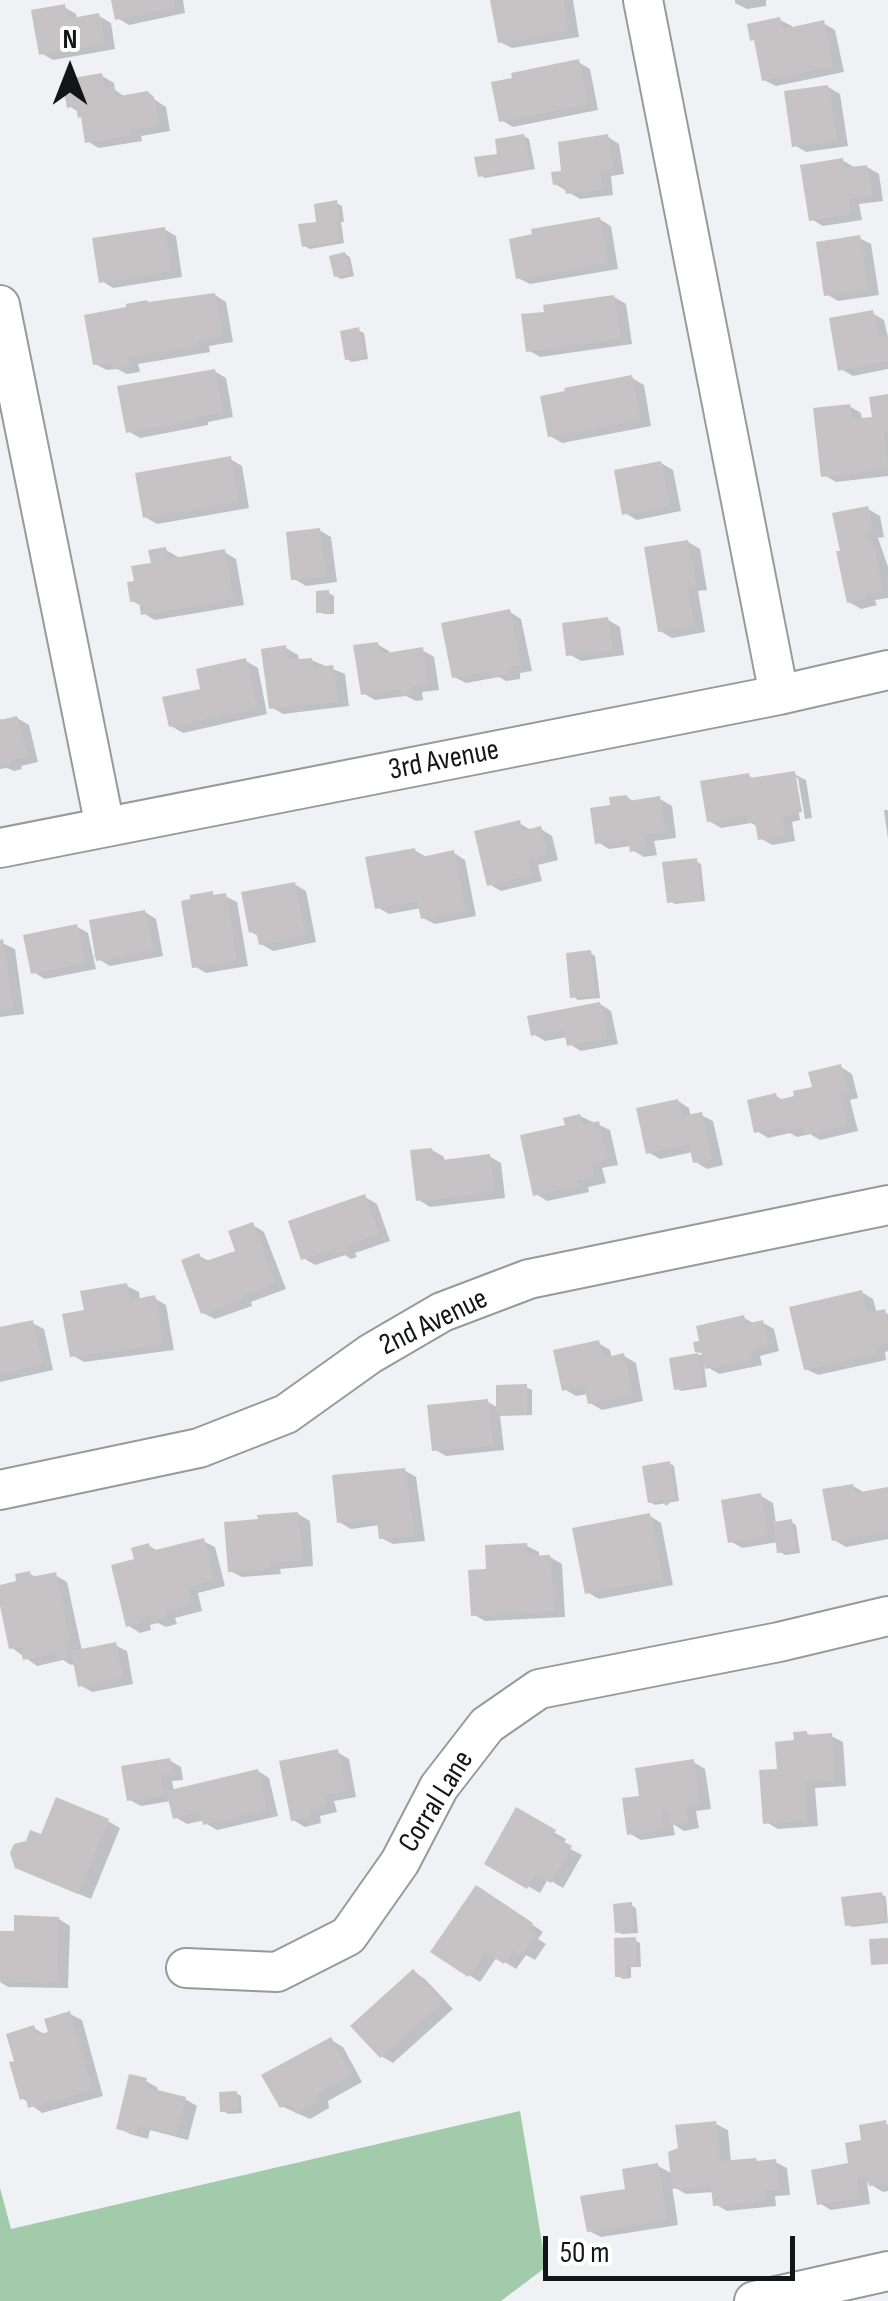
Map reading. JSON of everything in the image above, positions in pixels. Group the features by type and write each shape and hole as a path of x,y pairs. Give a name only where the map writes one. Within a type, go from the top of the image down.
{"street":[{"path":"643,0 779,695"},
{"path":"0,305 105,827"},
{"name":"3rd Avenue","path":"0,848 779,695 888,670"},
{"name":"2nd Avenue","path":"0,1490 199,1448 269,1421 286,1414 370,1354 442,1312 529,1279 888,1205"},
{"name":"Corral Lane","path":"186,1968 277,1972 348,1936 400,1862 451,1771 487,1725 539,1689 779,1642 888,1616"},
{"path":"754,2301 888,2270"}],"green space":[{"path":"520,2111 546,2267 501,2301 0,2301 0,2188 11,2229"}],"building":[{"path":"111,0 173,0 175,7 115,20"},
{"path":"490,0 563,0 568,31 498,43"},
{"path":"65,4 67,19 99,13 105,43 39,55 31,10"},
{"path":"780,17 783,29 824,20 833,66 762,81 747,24"},
{"path":"579,59 588,104 499,122 491,82 512,78 511,73"},
{"path":"102,73 105,88 113,86 115,97 147,91 154,97 159,125 130,130 131,135 85,143 81,117 78,118 76,106 67,108 62,80"},
{"path":"828,85 837,140 792,147 784,91"},
{"path":"524,134 530,167 478,177 474,157 497,154 495,139"},
{"path":"608,134 613,168 600,170 603,189 566,194 564,184 553,185 551,172 561,171 558,142"},
{"path":"843,158 844,168 867,165 872,195 849,199 851,214 809,221 800,165"},
{"path":"337,200 340,241 302,247 298,224 316,222 314,204"},
{"path":"600,217 608,263 516,279 509,239 532,234 531,229"},
{"path":"165,227 171,271 99,283 92,238"},
{"path":"860,235 868,289 824,296 816,242"},
{"path":"345,252 350,274 334,277 329,256"},
{"path":"215,293 223,336 198,341 199,346 127,358 129,366 113,369 112,362 93,365 84,315 147,300"},
{"path":"614,295 621,338 526,352 521,314 544,312 543,305"},
{"path":"873,310 878,337 888,335 888,361 838,371 829,318"},
{"path":"359,327 364,357 345,360 340,331"},
{"path":"215,369 223,412 126,433 117,386"},
{"path":"632,375 640,420 548,437 540,396"},
{"path":"888,394 888,432 883,432 888,469 821,477 813,408 850,404 852,419 872,417 869,397"},
{"path":"231,456 238,502 143,518 135,473"},
{"path":"661,461 670,505 622,515 614,470"},
{"path":"868,506 873,531 867,532 874,545 883,591 847,603 832,513"},
{"path":"320,528 326,577 291,580 286,532"},
{"path":"688,540 696,584 687,585 694,626 658,632 644,547"},
{"path":"166,547 168,559 225,549 233,599 141,615 139,601 130,602 127,582 134,581 131,566 151,563 148,550"},
{"path":"329,590 330,613 316,613 316,591"},
{"path":"510,609 521,665 509,667 510,673 492,676 491,671 452,678 441,623"},
{"path":"608,617 613,650 566,656 562,623"},
{"path":"378,642 380,654 423,647 428,684 411,687 412,694 401,696 400,689 361,695 353,645"},
{"path":"286,645 288,660 312,658 313,668 333,665 338,701 269,709 261,649"},
{"path":"246,658 257,708 169,727 162,697 200,689 196,669"},
{"path":"17,716 28,756 0,766 0,720"},
{"path":"795,771 802,812 782,816 785,835 758,840 755,821 747,823 746,816 707,822 700,781"},
{"path":"627,795 628,801 660,796 665,832 644,835 646,849 630,852 628,839 595,844 590,808 610,805 609,797"},
{"path":"520,820 522,831 541,826 548,854 528,859 532,875 487,886 474,831"},
{"path":"415,848 417,858 454,850 465,910 421,919 417,901 375,909 365,857"},
{"path":"697,858 701,900 667,903 662,862"},
{"path":"295,882 305,936 259,945 256,931 249,933 241,892"},
{"path":"213,891 213,895 226,893 237,961 192,968 181,901 190,899 190,895"},
{"path":"145,910 153,950 96,961 89,920"},
{"path":"77,924 85,963 31,974 23,935"},
{"path":"3,939 13,1008 0,1010 0,940"},
{"path":"591,950 595,996 570,998 566,953"},
{"path":"600,1002 607,1038 567,1046 564,1029 531,1036 527,1016"},
{"path":"841,1064 848,1092 840,1094 847,1125 806,1135 801,1128 783,1132 782,1127 754,1133 747,1100 776,1093 778,1100 794,1096 793,1091 812,1087 808,1072"},
{"path":"678,1099 682,1116 702,1112 712,1160 693,1163 689,1144 646,1154 636,1108"},
{"path":"580,1114 583,1125 599,1121 607,1159 591,1162 595,1177 577,1181 578,1186 533,1196 520,1135 565,1125 563,1118"},
{"path":"432,1148 434,1161 490,1154 494,1192 416,1201 410,1150"},
{"path":"365,1194 379,1234 345,1246 347,1251 337,1253 336,1248 301,1260 288,1221"},
{"path":"253,1222 275,1283 201,1314 181,1260 199,1253 203,1262 235,1251 228,1231"},
{"path":"127,1283 130,1300 155,1295 163,1344 70,1357 62,1314 84,1310 80,1291"},
{"path":"862,1290 867,1313 885,1309 888,1343 874,1346 876,1354 804,1370 789,1307"},
{"path":"744,1315 746,1324 763,1320 768,1345 749,1350 751,1359 705,1369 702,1353 695,1352 693,1342 699,1341 696,1326"},
{"path":"33,1320 42,1364 0,1374 0,1327"},
{"path":"599,1340 603,1358 624,1353 633,1395 588,1404 584,1386 562,1391 553,1350"},
{"path":"698,1353 703,1385 674,1390 669,1358"},
{"path":"527,1384 527,1414 496,1414 496,1385"},
{"path":"488,1399 493,1445 432,1451 427,1405"},
{"path":"670,1461 675,1499 668,1500 665,1506 664,1500 648,1503 642,1466"},
{"path":"405,1468 415,1536 379,1539 377,1519 337,1523 332,1475"},
{"path":"853,1484 855,1493 888,1487 888,1531 832,1541 822,1489"},
{"path":"761,1493 768,1536 728,1543 721,1500"},
{"path":"298,1512 302,1560 269,1563 270,1569 228,1572 224,1522"},
{"path":"650,1513 663,1579 585,1594 572,1528"},
{"path":"792,1519 796,1551 777,1553 773,1522"},
{"path":"204,1538 214,1580 187,1587 192,1605 165,1612 166,1618 151,1622 150,1616 126,1627 111,1565 134,1559 131,1548 149,1543 151,1551"},
{"path":"527,1543 528,1556 550,1555 554,1611 471,1616 468,1570 486,1569 485,1545"},
{"path":"30,1571 31,1577 56,1572 70,1641 65,1642 68,1658 57,1660 56,1653 23,1660 20,1647 9,1649 0,1585 16,1581 15,1574"},
{"path":"116,1642 123,1678 78,1687 71,1651"},
{"path":"807,1731 807,1735 832,1733 835,1780 804,1782 807,1820 763,1824 759,1770 777,1769 775,1742 794,1740 793,1732"},
{"path":"338,1749 346,1791 324,1795 326,1806 309,1810 311,1817 291,1821 279,1761"},
{"path":"170,1758 173,1774 161,1776 165,1795 127,1801 121,1766"},
{"path":"694,1759 700,1803 685,1806 688,1822 670,1825 667,1811 661,1812 664,1829 627,1835 622,1798 639,1796 635,1768"},
{"path":"258,1769 267,1810 203,1825 200,1812 173,1819 166,1791"},
{"path":"56,1797 109,1819 78,1894 15,1868 10,1853 14,1844 26,1841 30,1830 41,1834"},
{"path":"516,1807 556,1830 553,1836 572,1846 551,1883 535,1874 527,1889 484,1864"},
{"path":"476,1885 533,1923 528,1930 535,1935 522,1955 513,1950 504,1964 485,1952 468,1977 430,1952"},
{"path":"882,1892 885,1921 845,1926 841,1897"},
{"path":"632,1902 633,1931 615,1933 613,1904"},
{"path":"14,1915 59,1917 57,1983 0,1981 0,1931 14,1931"},
{"path":"636,1937 636,1965 626,1965 627,1977 615,1977 614,1938"},
{"path":"888,1938 888,1964 871,1965 869,1939"},
{"path":"413,1969 443,2001 380,2058 350,2026"},
{"path":"70,2011 93,2090 28,2108 26,2098 20,2100 6,2034 34,2025 37,2035 48,2032 44,2019"},
{"path":"331,2037 352,2075 317,2094 318,2101 296,2114 290,2103 280,2108 261,2075"},
{"path":"129,2074 147,2078 145,2087 186,2097 176,2135 138,2125 136,2134 116,2129"},
{"path":"237,2091 238,2111 220,2112 219,2092"},
{"path":"886,2120 888,2184 869,2186 867,2176 857,2178 860,2198 817,2205 811,2170 848,2163 845,2143 861,2140 859,2125"},
{"path":"716,2121 720,2161 776,2159 779,2189 764,2191 765,2201 713,2206 711,2185 672,2189 668,2152 678,2148 675,2125"},
{"path":"658,2163 667,2219 587,2232 580,2196 625,2189 622,2169"}]}
